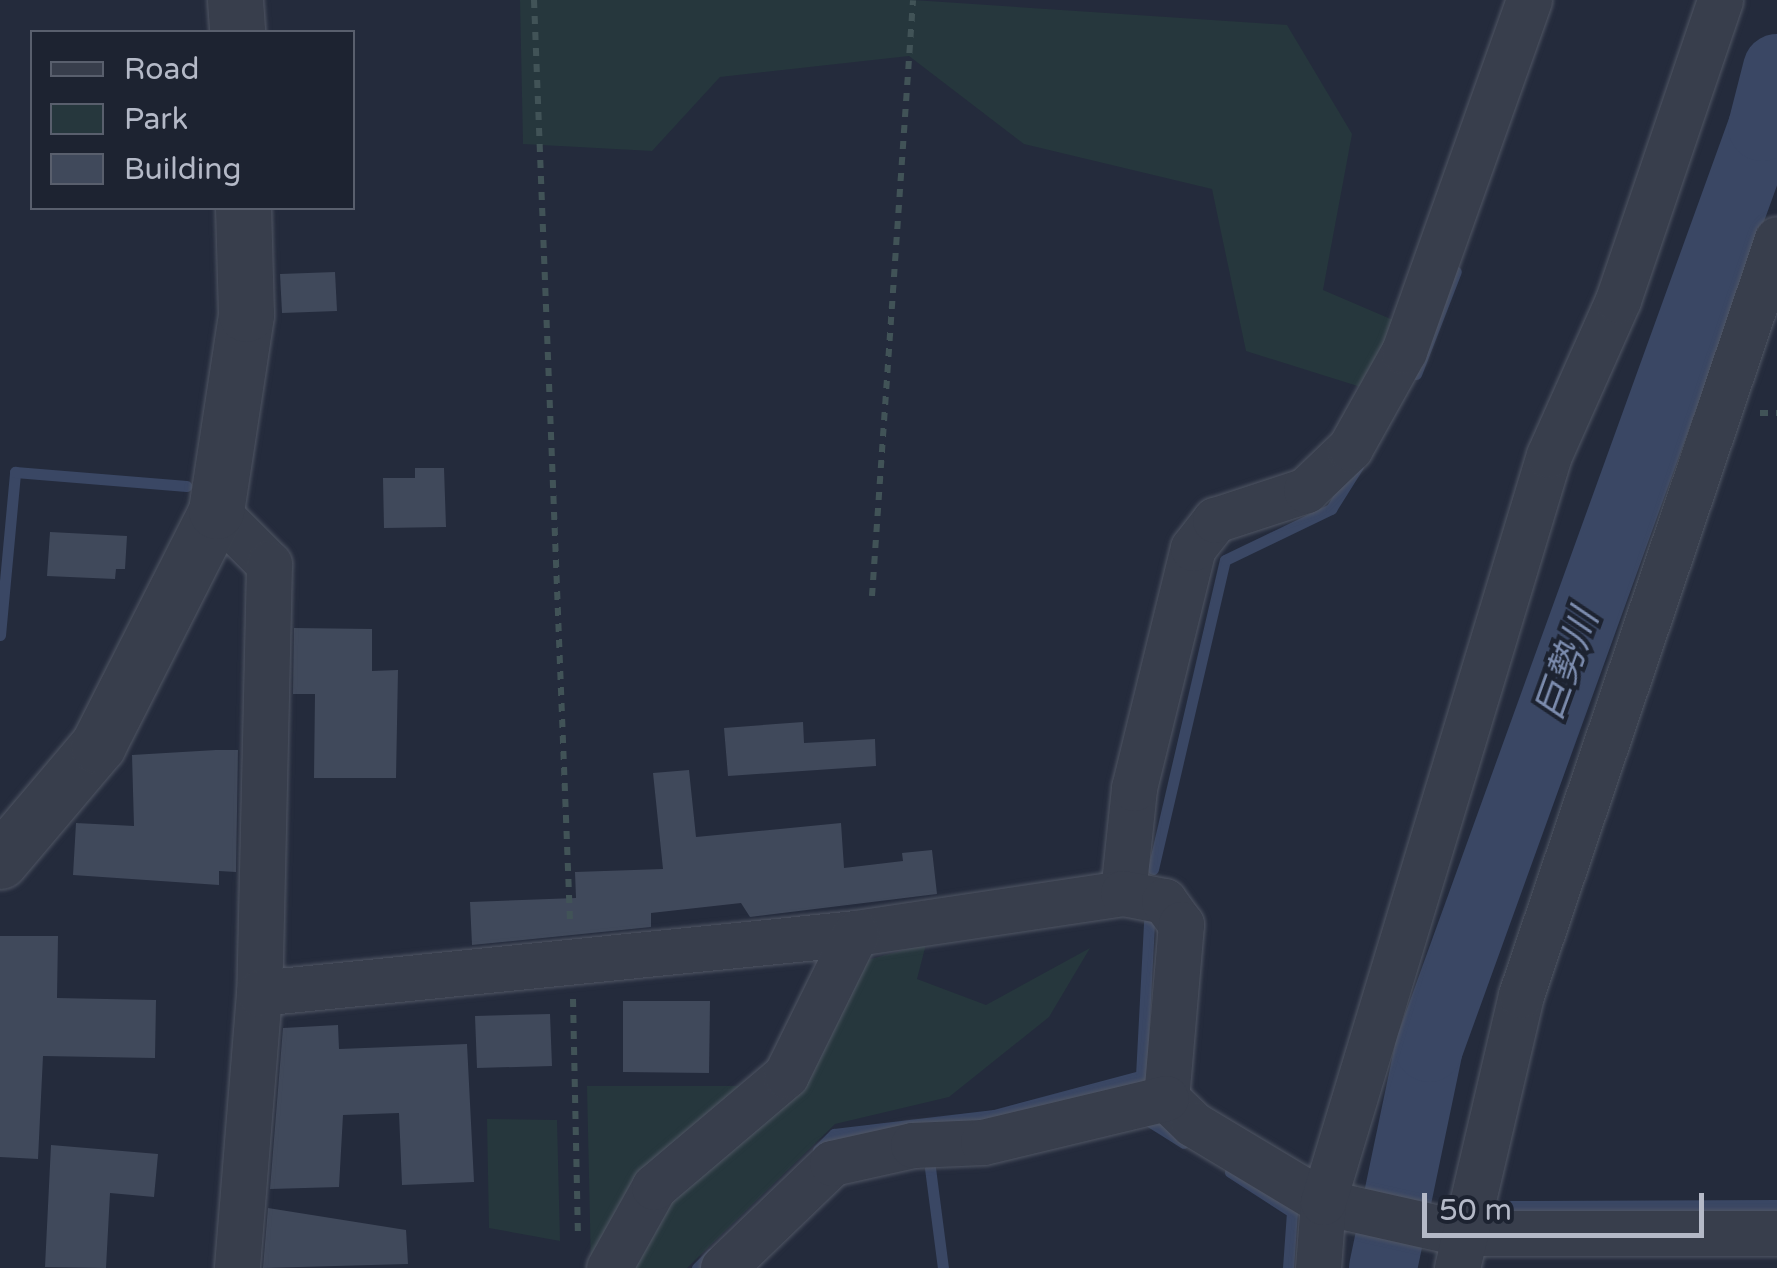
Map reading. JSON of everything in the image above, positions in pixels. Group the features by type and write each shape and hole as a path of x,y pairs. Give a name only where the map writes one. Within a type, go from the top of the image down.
{"street":[{"path":"236,0 236,30"},
{"path":"1123,894 1134,788 1193,548 1214,520 1306,490 1350,448 1404,351 1529,0"},
{"path":"1318,1268 1549,455 1618,300 1720,0"},
{"path":"0,861 98,745 187,580 216,511 246,314 243,210"},
{"path":"1459,1250 1521,996 1777,238"},
{"path":"216,511 268,564 259,993 238,1268"},
{"path":"259,993 856,933 1123,894 1164,901 1181,924 1166,1098"},
{"path":"594,1258 654,1187 786,1074 856,933"},
{"path":"1166,1098 1193,1124 1336,1207 1459,1250 1777,1234"},
{"path":"723,1268 832,1163 913,1145 983,1142 1166,1098"}],"path":[{"path":"534,0 572,962 594,1258"},
{"path":"872,596 913,0"}],"green space":[{"path":"520,0 913,0 1287,25 1352,134 1323,290 1400,323 1364,388 1246,351 1212,189 1024,144 909,56 720,77 652,151 523,144"},
{"path":"926,944 917,979 986,1005 1090,948 1049,1017 949,1097 835,1124 687,1268 622,1268 657,1195 867,960"},
{"path":"587,1086 746,1086 591,1268"},
{"path":"487,1119 557,1120 560,1241 489,1228"}],"building":[{"path":"335,272 337,311 282,313 280,274"},
{"path":"415,468 444,468 446,527 384,528 383,478 415,478"},
{"path":"50,532 127,536 125,569 116,569 115,579 47,576"},
{"path":"294,628 372,629 372,671 398,670 396,778 314,778 315,694 293,694"},
{"path":"803,722 804,743 875,739 876,766 728,776 724,728"},
{"path":"238,750 236,872 219,871 219,885 73,875 76,823 134,826 132,755"},
{"path":"689,770 696,837 841,823 844,868 903,861 902,853 932,850 937,894 750,917 741,903 651,913 651,927 472,945 470,902 576,898 575,872 663,869 653,773"},
{"path":"0,936 58,936 57,998 156,1000 155,1058 43,1056 38,1159 0,1157"},
{"path":"623,1001 710,1001 709,1073 623,1072"},
{"path":"550,1014 552,1066 477,1068 475,1016"},
{"path":"338,1025 339,1049 467,1044 474,1182 402,1185 399,1113 343,1115 339,1187 270,1189 283,1028"},
{"path":"51,1145 158,1154 154,1197 110,1193 106,1268 45,1267"},
{"path":"268,1208 406,1230 408,1264 263,1268"}],"waterway":[{"name":"巨勢川","path":"1383,1268 1429,1048 1762,127 1777,68"},
{"path":"1416,374 1456,271"},
{"path":"1153,869 1225,560 1331,509 1358,466"},
{"path":"0,635 15,472 186,486"},
{"path":"818,1150 834,1134 994,1115 1141,1076 1149,921"},
{"path":"1149,1121 1184,1143"},
{"path":"930,1168 943,1268"},
{"path":"1230,1172 1292,1212 1288,1268"},
{"path":"1511,1206 1777,1205"},
{"path":"697,1268 712,1253"}]}
